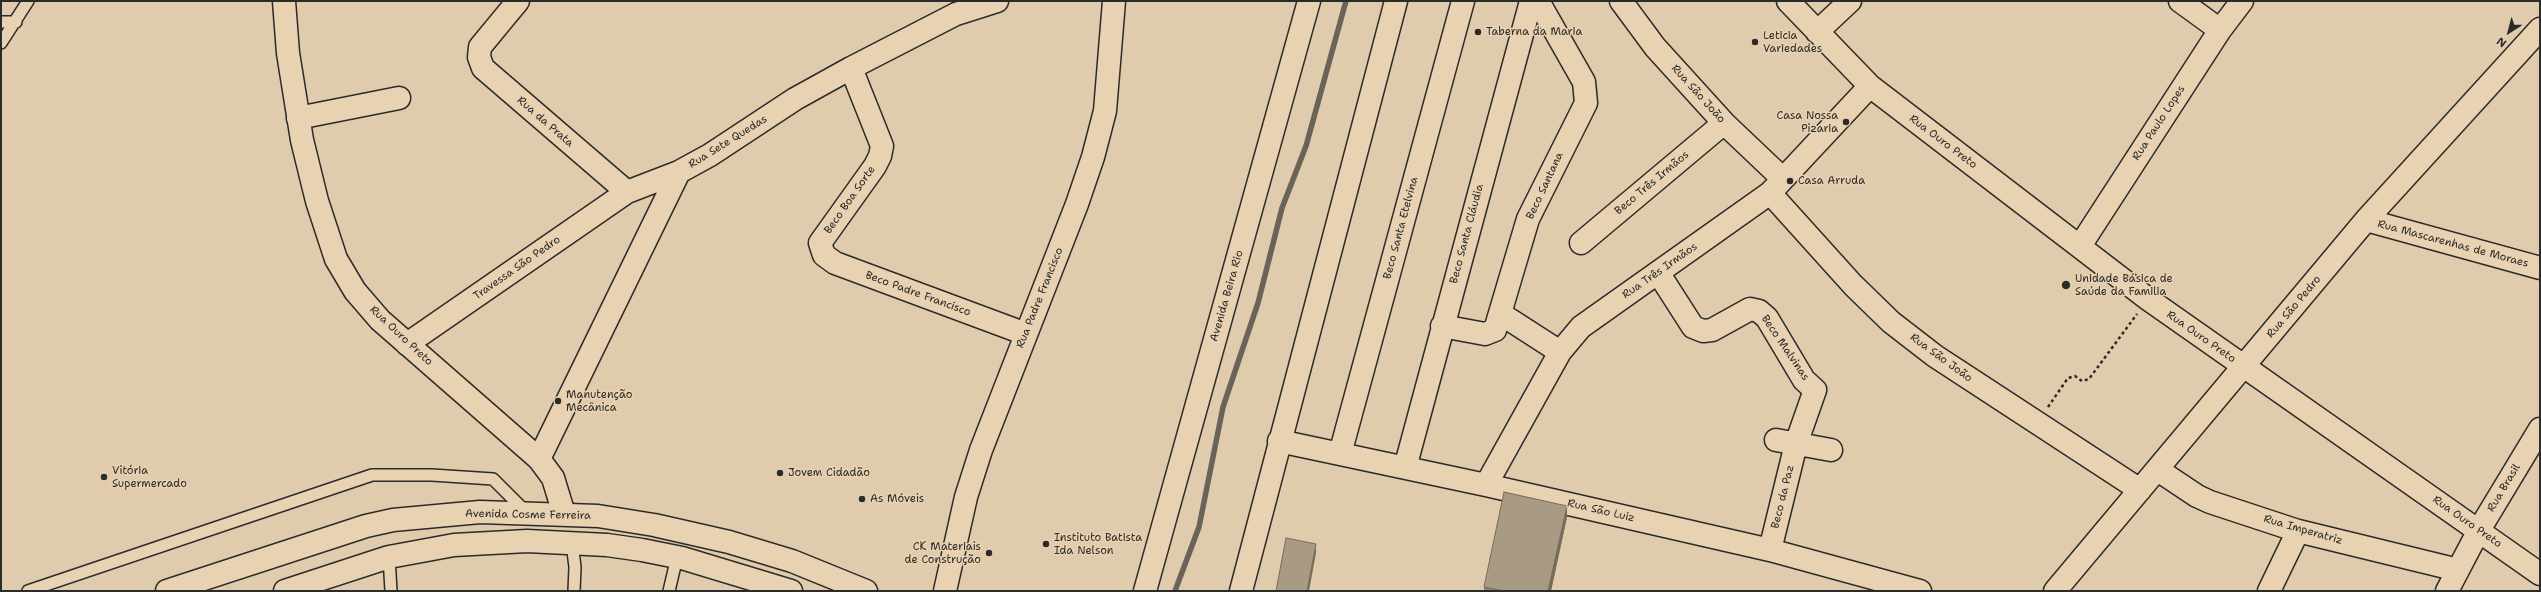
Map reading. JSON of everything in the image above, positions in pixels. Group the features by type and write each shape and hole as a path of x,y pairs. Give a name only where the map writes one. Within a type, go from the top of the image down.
{"street":[{"name":"Rua Ouro Preto","path":"284,1 284,19 298,118 317,201 336,259 355,291 380,320 539,458 553,478 564,514"},
{"name":"Rua da Prata","path":"518,1 480,47 479,57 483,68 627,192"},
{"name":"Rua Sete Quedas","path":"539,458 679,172 710,155 796,99 851,68 956,14 997,1"},
{"name":"Rua Padre Francisco","path":"945,591 966,497 983,443 1077,204 1105,111 1114,1"},
{"name":"Avenida Beira Rio","path":"1145,591 1309,1"},
{"path":"1241,591 1279,441 1396,1"},
{"name":"Beco Santa Etelvina","path":"1340,454 1463,1"},
{"name":"Beco Santa Cláudia","path":"1405,468 1442,326 1531,1"},
{"name":"Beco Santana","path":"1442,326 1485,334 1495,330 1528,219 1586,103 1584,82 1538,1"},
{"name":"Rua São João","path":"1621,1 1655,47 1724,123 1777,186 1854,286 1891,322 1935,356 2036,424 2140,490"},
{"name":"Rua Ouro Preto","path":"1788,1 1870,86 2080,246 2148,300 2540,574"},
{"path":"1817,32 1850,1"},
{"path":"2180,1 2220,30"},
{"name":"Rua Paulo Lopes","path":"2080,246 2220,30 2242,1"},
{"name":"Rua São Pedro","path":"2055,591 2244,368 2366,220 2540,28"},
{"name":"Beco Boa Sorte","path":"820,243 880,156 882,146 851,68"},
{"name":"Rua Três Irmãos","path":"1486,485 1560,352 1581,327 1659,274 1777,186 1870,86"},
{"path":"298,118 399,98"},
{"name":"Beco Três Irmãos","path":"1581,243 1724,123"},
{"path":"627,192 679,172"},
{"name":"Travessa São Pedro","path":"407,344 627,192"},
{"name":"Rua Mascarenhas de Moraes","path":"2366,220 2540,268"},
{"name":"Beco Padre Francisco","path":"820,243 824,255 835,263 1026,334"},
{"name":"Beco Malvinas","path":"1659,274 1692,327 1703,331 1712,330 1750,309 1759,311 1768,318 1804,380 1815,390 1786,442"},
{"path":"1501,314 1560,352"},
{"name":"Rua Brasil","path":"2447,591 2479,530 2539,433"},
{"name":"Rua São Luiz","path":"1279,441 1486,485 1770,550 1920,591"},
{"path":"1786,442 1831,450"},
{"name":"Beco da Paz","path":"1770,550 1786,442"},
{"name":"Rua Imperatriz","path":"2158,470 2197,496 2298,531 2458,570"},
{"name":"Avenida Cosme Ferreira","path":"167,591 366,526 393,520 480,512 598,516 654,525 729,542 792,561 866,591"},
{"path":"2269,591 2298,531"},
{"path":"285,591 389,557 454,545 527,541 614,546 677,557 749,576 791,591"}],"lane":[{"path":"1,43 16,22 28,1"},
{"path":"1,22 16,22"},
{"path":"28,591 372,475 432,475 494,479 527,513"},
{"path":"572,543 575,567 574,591"},
{"path":"389,557 391,591"},
{"path":"669,591 677,557"}],"path":[{"path":"2036,424 2068,378 2075,376 2082,381 2089,379 2148,300"}],"building":[{"path":"1504,492 1567,506 1548,591 1504,591 1484,587"},
{"path":"1286,538 1316,544 1307,591 1276,591"}],"waterway":[{"path":"1175,591 1199,527 1223,407 1258,303 1282,208 1306,146 1346,1"}],"place":[{"name":"Taberna da Maria","path":"1478,32"},
{"name":"Leticia Variedades","path":"1755,42"},
{"name":"Casa Nossa Pizaria","path":"1846,122"},
{"name":"Casa Arruda","path":"1790,181"},
{"name":"Unidade Básica de Saúde da Familia","path":"2066,285"},
{"name":"Manutenção Mecânica","path":"558,401"},
{"name":"Jovem Cidadão","path":"780,473"},
{"name":"Vitória Supermercado","path":"104,477"},
{"name":"As Móveis","path":"862,499"},
{"name":"Instituto Batista Ida Nelson","path":"1046,544"},
{"name":"CK Materiais de Construção","path":"989,553"}]}
